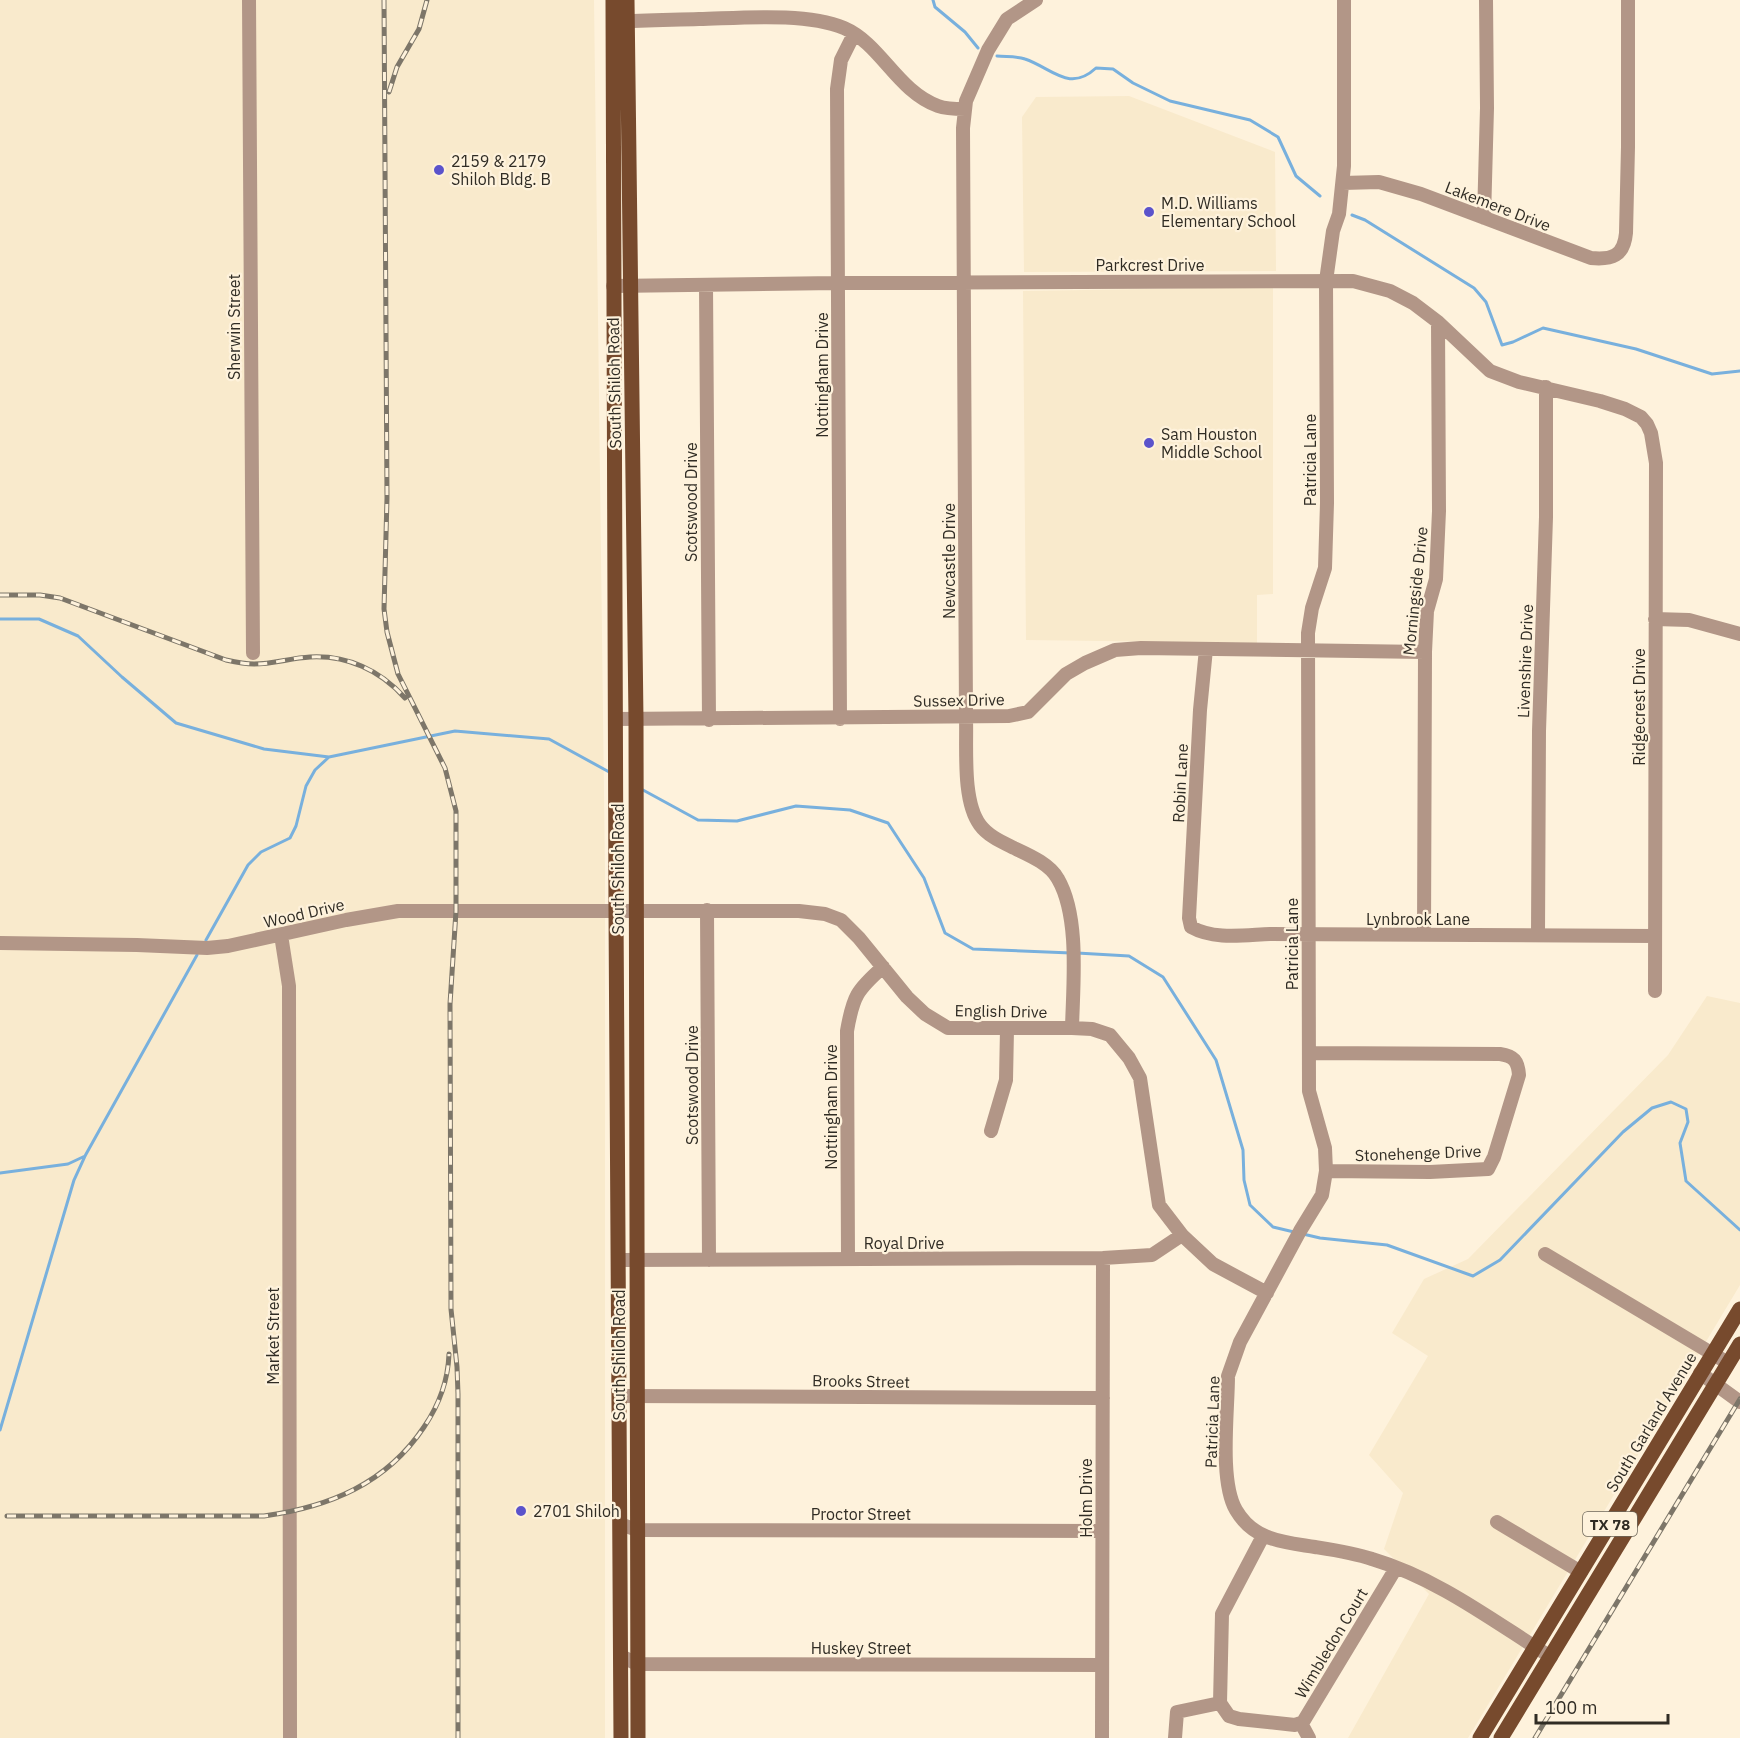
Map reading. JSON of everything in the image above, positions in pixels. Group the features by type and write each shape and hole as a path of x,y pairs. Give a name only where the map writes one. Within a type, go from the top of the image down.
{"main road":[{"name":"South Shiloh Road","path":"613,0 621,22 631,286 636,719 638,1738"},
{"name":"South Shiloh Road","path":"621,1738 613,286 621,22 627,0"},
{"name":"South Garland Avenue","path":"1480,1738 1740,1309"},
{"name":"TX 78","path":"1501,1738 1740,1344"}],"street":[{"name":"Sherwin Street","path":"249,0 253,653"},
{"name":"Patricia Lane","path":"1344,0 1343,183 1326,281 1327,503 1324,568 1312,608 1308,633 1309,1091 1325,1148 1326,1171 1322,1195 1298,1234 1240,1342 1231,1365 1228,1376 1227,1488 1236,1510 1246,1524 1263,1536 1287,1544 1314,1546 1372,1559 1396,1568 1443,1588 1551,1657"},
{"path":"1484,218 1487,108 1486,0"},
{"name":"Lakemere Drive","path":"1343,183 1379,182 1421,194 1591,258 1608,259 1616,255 1626,242 1628,0"},
{"name":"Newcastle Drive","path":"1028,2 1007,19 988,50 965,109 962,191 966,717 969,798 972,811 981,826 996,840 1027,854 1057,877 1069,901 1073,951 1072,1028"},
{"path":"621,22 744,18 814,20 843,28 854,34 869,46 900,81 915,93 939,107 965,109"},
{"name":"Nottingham Drive","path":"840,719 838,72 841,60 854,34"},
{"name":"Parkcrest Drive","path":"613,286 1353,281 1390,291 1413,303 1438,322 1490,371 1519,382 1626,409 1641,417 1647,424"},
{"name":"Scotswood Drive","path":"706,285 709,720"},
{"name":"Morningside Drive","path":"1424,935 1425,652 1427,611 1436,579 1439,511 1438,322"},
{"name":"Livenshire Drive","path":"1538,935 1539,731 1546,517 1546,387"},
{"name":"Ridgecrest Drive","path":"1647,424 1651,433 1656,463 1655,992"},
{"path":"1655,619 1689,620 1740,633"},
{"name":"Robin Lane","path":"1189,918 1200,710 1206,649"},
{"name":"Sussex Drive","path":"616,719 1009,716 1028,712 1066,674 1115,650 1425,652"},
{"name":"Scotswood Drive","path":"706,910 709,1260"},
{"name":"Wood Drive","path":"0,943 207,948 228,946 342,920 398,911 616,911"},
{"name":"English Drive","path":"616,911 799,911 825,914 841,920 859,938 907,997 919,1009 948,1028 1072,1028 1092,1029 1110,1035 1129,1058 1140,1078 1159,1205 1182,1235 1213,1264 1267,1293"},
{"name":"Lynbrook Lane","path":"1189,918 1191,927 1200,932 1227,936 1655,936"},
{"name":"Market Street","path":"281,935 290,986 290,1738"},
{"name":"Nottingham Drive","path":"848,1259 847,1031 850,1013 860,988 883,967"},
{"path":"991,1131 1006,1080 1007,1029"},
{"name":"Stonehenge Drive","path":"1309,1053 1500,1054 1512,1056 1518,1064 1519,1075 1488,1170 1326,1171"},
{"name":"Royal Drive","path":"619,1260 1103,1258 1152,1255 1182,1235"},
{"path":"1545,1254 1728,1363"},
{"name":"Holm Drive","path":"1102,1738 1103,1258"},
{"path":"1700,1374 1740,1402"},
{"name":"Brooks Street","path":"620,1396 1103,1398"},
{"path":"1497,1522 1581,1572"},
{"name":"Proctor Street","path":"620,1524 637,1530 1102,1531"},
{"path":"1174,1738 1177,1712 1220,1703 1222,1614 1263,1536"},
{"name":"Wimbledon Court","path":"1220,1703 1229,1716 1239,1719 1295,1725 1301,1723 1396,1568"},
{"name":"Huskey Street","path":"621,1656 637,1664 1102,1665"},
{"path":"1301,1723 1309,1738"}],"shaded area":[{"path":"0,0 594,0 605,872 605,1738 0,1738"},
{"name":"M.D. Williams Elementary School","path":"1129,96 1275,152 1276,271 1024,272 1022,117 1036,97"},
{"name":"Sam Houston Middle School","path":"1273,287 1273,594 1257,595 1257,643 1026,640 1023,291"},
{"path":"1707,996 1740,1003 1740,1285 1468,1738 1348,1738 1429,1594 1384,1549 1403,1493 1369,1455 1428,1356 1392,1333 1424,1279 1468,1259 1668,1055"}],"waterway":[{"path":"933,0 935,7 965,32 978,48"},
{"path":"997,56 1025,59 1069,79 1086,75 1096,68 1113,69 1133,83 1170,101 1250,120 1278,137 1296,176 1320,196"},
{"path":"1352,215 1365,220 1474,288 1486,302 1502,345 1543,328 1636,349 1712,374 1740,371"},
{"path":"0,619 39,619 78,636 176,723 264,749 329,757 455,731 549,739 611,773"},
{"path":"206,940 248,865 261,852 290,838 296,826 306,786 315,770 329,757"},
{"path":"643,790 698,820 737,821 796,806 850,810 888,823 924,878 945,933 973,949 1071,953"},
{"path":"1077,953 1129,956 1163,977 1216,1060 1243,1150 1244,1180 1250,1205 1273,1227 1294,1232"},
{"path":"0,1430 74,1180 85,1156 197,955"},
{"path":"1303,1234 1387,1245 1473,1276 1500,1260 1623,1132 1652,1108 1671,1102 1686,1109 1688,1122 1680,1143 1686,1181 1740,1230"},
{"path":"0,1173 68,1164 85,1156"}],"railway":[{"path":"384,0 387,498 384,609 387,632 398,674 445,768 456,811 456,911 450,1004 451,1309 458,1394 458,1738"},
{"path":"389,92 397,67 419,29 427,0"},
{"path":"0,595 40,595 60,598 236,662 261,664 310,657 350,662 374,672 405,698"},
{"path":"7,1516 264,1516 288,1512 333,1499 374,1478 409,1447 424,1427 438,1401 445,1383 449,1354"},
{"path":"1535,1738 1740,1399"}],"place":[{"name":"2159 & 2179 Shiloh Bldg. B","path":"439,170"},
{"name":"M.D. Williams Elementary School","path":"1149,212"},
{"name":"Sam Houston Middle School","path":"1149,443"},
{"name":"2701 Shiloh","path":"521,1511"}]}
